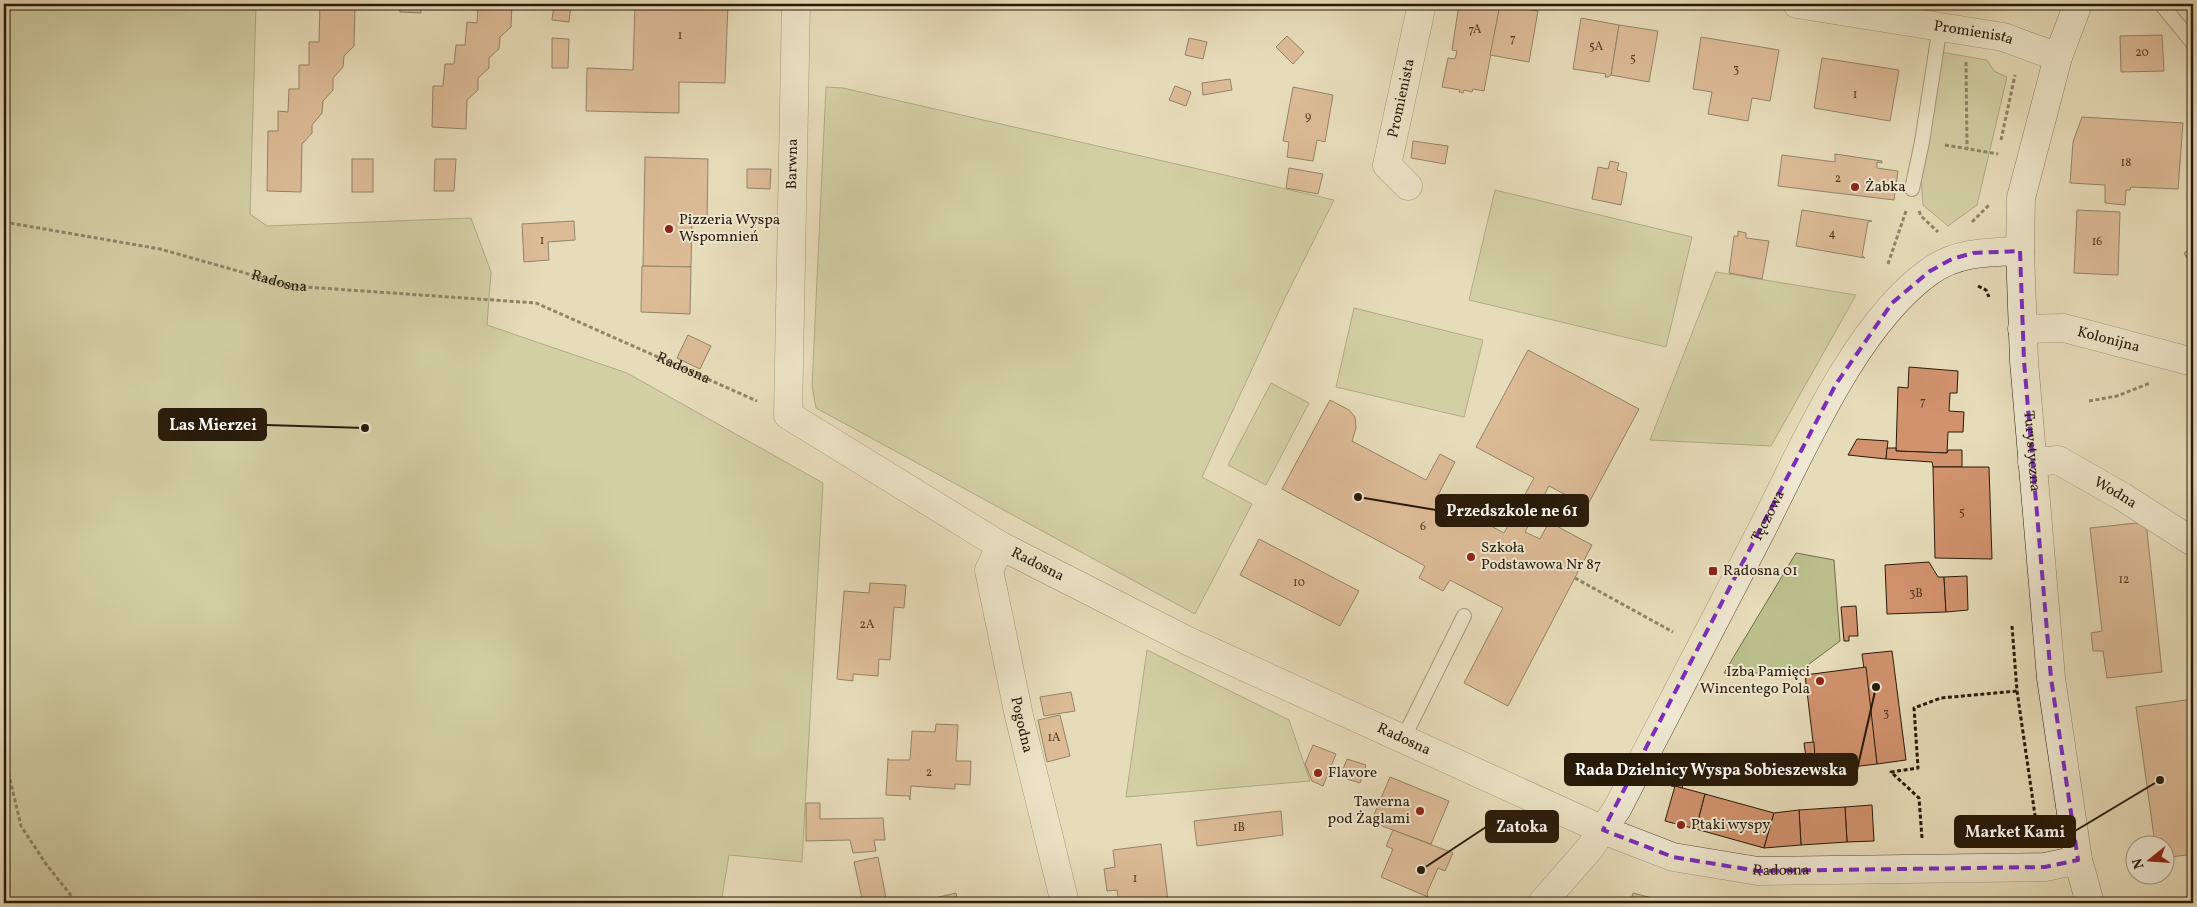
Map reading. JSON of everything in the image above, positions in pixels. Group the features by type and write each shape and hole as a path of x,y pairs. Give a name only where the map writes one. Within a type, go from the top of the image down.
{"street":[{"name":"Barwna","path":"788,415 796,4"},
{"name":"Promienista","path":"1408,186 1387,165 1422,4"},
{"name":"Promienista","path":"1797,4 2003,37 2058,57"},
{"name":"Turystyczna","path":"2078,4 2058,57 2021,198 2020,251 2022,329 2051,678 2078,860 2090,903"},
{"name":"Tęczowa","path":"1542,903 1603,830 1625,793 1836,384 1892,303 1930,271 1952,259 1973,253 2020,251"},
{"name":"Kolonijna","path":"2022,329 2064,328 2186,360"},
{"name":"Radosna","path":"788,415 1000,546 1188,641 1603,830 1673,857 1758,871 2045,867 2078,860"},
{"name":"Wodna","path":"2032,462 2058,460 2193,542"},
{"name":"Pogodna","path":"1000,546 990,570 1019,716 1066,903"}],"lane":[{"path":"2161,4 2193,43"},
{"path":"1912,189 1922,142 1940,26"},
{"path":"1402,738 1464,616"}],"path":[{"path":"1966,61 1967,149"},
{"path":"1997,162 2015,76 2012,69"},
{"path":"1922,142 1998,154"},
{"path":"1912,189 1921,216 1939,233"},
{"path":"1885,272 1912,189"},
{"path":"1970,223 1989,206 1990,198"},
{"name":"Radosna","path":"4,222 160,249 291,286 536,303 788,415"},
{"path":"1973,283 1986,290 1994,304"},
{"path":"2089,401 2117,396 2148,385 2186,360"},
{"path":"1575,578 1676,633"},
{"path":"1922,842 1919,798 1891,772 1918,768 1914,708 1940,698 2017,691"},
{"path":"4,754 21,826 46,864 77,903"}],"highlighted area":[{"path":"2020,251 2024,361 2051,678 2078,860 2045,867 1758,871 1673,857 1603,830 1836,384 1892,303 1930,271 1952,259 1973,253"}],"green space":[{"path":"4,4 256,4 250,214 267,226 471,218 491,272 487,325 627,373 823,483 802,862 729,855 721,903 4,903"},
{"path":"1940,52 1987,60 1994,71 2007,77 1977,205 1948,226 1923,205 1921,177"},
{"path":"826,87 843,88 1334,200 1284,300 1202,477 1252,504 1195,614 816,408 812,386"},
{"path":"1495,190 1692,237 1666,347 1469,300"},
{"path":"1716,272 1856,295 1771,446 1650,440"},
{"path":"1354,308 1483,340 1464,417 1336,387"},
{"path":"1271,383 1309,403 1266,485 1228,465"},
{"path":"1796,553 1834,560 1840,641 1797,673 1724,673"},
{"path":"1147,650 1289,720 1310,781 1126,797"}],"building":[{"path":"320,4 355,4 354,46 344,56 343,67 333,78 333,90 323,101 322,113 312,125 312,133 302,144 301,192 267,191 268,131 278,131 278,111 288,112 289,89 299,89 299,65 309,65 309,42 319,42"},
{"path":"400,4 421,4 421,13 400,12"},
{"path":"478,4 512,4 511,27 500,37 499,49 489,58 489,68 478,78 478,90 467,100 466,129 432,127 433,86 443,86 445,64 454,64 456,45 465,45 467,22 477,23"},
{"path":"554,4 571,4 569,22 552,20"},
{"path":"635,4 728,4 725,83 679,82 679,113 586,111 587,68 633,70"},
{"path":"1459,4 1500,5 1484,91 1473,89 1472,92 1464,90 1463,93 1459,92 1460,90 1442,87 1448,58 1455,59 1457,51 1452,50"},
{"path":"1500,5 1538,11 1529,62 1490,55"},
{"path":"1581,18 1619,25 1611,75 1608,77 1605,77 1606,74 1573,69"},
{"path":"1619,25 1658,31 1649,82 1611,75"},
{"path":"2162,35 2164,71 2121,72 2120,36"},
{"path":"1287,36 1304,52 1293,64 1276,47"},
{"path":"1701,37 1779,50 1770,101 1752,98 1748,121 1708,114 1712,92 1693,89"},
{"path":"552,38 569,39 568,68 552,68"},
{"path":"1189,38 1207,42 1203,59 1185,55"},
{"path":"1822,58 1899,70 1890,121 1814,108"},
{"path":"1230,79 1232,90 1203,95 1202,83"},
{"path":"1175,86 1191,92 1186,106 1169,100"},
{"path":"1293,87 1333,95 1325,142 1317,140 1313,161 1287,157 1289,142 1283,141"},
{"path":"2082,117 2183,123 2178,189 2131,187 2130,190 2126,190 2125,205 2105,203 2105,185 2070,183 2073,142"},
{"path":"1413,141 1448,146 1445,164 1411,158"},
{"path":"1835,154 1882,161 1882,163 1877,162 1877,168 1898,171 1894,200 1778,186 1782,155 1835,162"},
{"path":"645,157 708,159 707,221 692,221 691,267 643,266"},
{"path":"352,159 373,159 373,192 352,192"},
{"path":"435,159 456,159 454,191 434,191"},
{"path":"1610,161 1619,163 1617,170 1627,173 1621,205 1592,199 1598,167 1608,169"},
{"path":"1289,168 1323,174 1318,194 1286,188"},
{"path":"747,169 771,169 770,189 747,188"},
{"path":"1802,210 1872,221 1868,222 1862,256 1865,258 1796,246"},
{"path":"2077,210 2120,212 2118,275 2074,273"},
{"path":"574,221 575,240 548,242 549,260 524,262 522,224"},
{"path":"1738,231 1746,233 1746,238 1769,241 1762,279 1729,273 1734,236 1738,236"},
{"path":"2193,248 2193,269 2184,253"},
{"path":"642,266 691,267 690,314 641,312"},
{"path":"688,335 711,346 700,369 677,358"},
{"path":"1528,350 1639,409 1587,506 1549,486 1525,532 1540,539 1549,522 1592,545 1508,706 1464,683 1503,608 1450,580 1443,591 1419,578 1425,566 1282,489 1330,400 1349,410 1355,417 1356,428 1352,441 1426,480 1440,454 1455,462 1437,497 1504,533 1534,478 1476,447"},
{"path":"1909,367 1958,371 1957,393 1950,393 1949,411 1964,412 1963,432 1948,432 1947,453 1896,451 1898,387 1908,388"},
{"path":"1857,439 1888,441 1886,459 1848,455"},
{"path":"1887,448 1896,448 1896,451 1947,453 1948,450 1962,450 1962,467 1933,467 1932,462 1886,459"},
{"path":"1933,467 1989,467 1992,559 1935,558"},
{"path":"2146,522 2162,672 2107,678 2103,651 2093,651 2091,633 2102,631 2090,528"},
{"path":"1259,539 1359,591 1340,626 1240,575"},
{"path":"1929,562 1938,577 1944,577 1946,612 1887,614 1885,565"},
{"path":"1967,576 1968,610 1946,612 1944,577"},
{"path":"870,583 906,585 904,608 894,607 890,660 879,659 878,676 853,674 853,681 837,679 844,591 869,593"},
{"path":"1856,606 1858,636 1849,636 1849,641 1844,641 1841,607"},
{"path":"1892,651 1906,760 1877,764 1862,654"},
{"path":"1866,667 1877,764 1818,771 1816,763 1803,764 1802,758 1815,758 1805,675"},
{"path":"1071,692 1075,711 1044,716 1040,697"},
{"path":"2193,699 2193,854 2174,857 2174,834 2154,834 2136,707"},
{"path":"1060,715 1070,756 1047,762 1038,720"},
{"path":"936,724 958,725 956,761 971,761 970,785 955,784 955,789 911,786 910,800 909,796 886,795 888,758 889,760 910,760 912,731 935,732"},
{"path":"1814,742 1815,758 1806,758 1804,743"},
{"name":"Flavore","path":"1313,745 1336,754 1323,786 1312,781 1305,764"},
{"path":"1347,759 1366,765 1360,783 1340,777"},
{"path":"1676,766 1688,769 1682,788 1671,786"},
{"path":"1390,777 1449,801 1431,844 1371,822"},
{"path":"1675,786 1705,794 1696,829 1665,821"},
{"path":"1705,794 1774,813 1764,848 1696,829"},
{"path":"806,803 820,803 820,819 883,818 885,840 874,840 876,851 853,853 850,840 806,841"},
{"path":"1872,805 1874,841 1847,842 1845,807"},
{"path":"1845,807 1847,842 1801,845 1799,810"},
{"path":"1799,810 1801,845 1764,848 1774,813"},
{"path":"1281,811 1283,835 1197,846 1194,821"},
{"path":"1393,830 1453,853 1445,871 1438,868 1427,893 1428,897 1381,877 1393,849 1386,846"},
{"path":"1161,844 1168,901 1119,903 1117,890 1107,891 1104,869 1115,867 1113,850"},
{"path":"878,857 887,903 863,903 854,862"},
{"path":"956,893 958,903 923,903 922,901"},
{"path":"1633,893 1667,902 1667,903 1630,903"}],"place":[{"name":"Żabka","path":"1855,187"},
{"name":"Pizzeria Wyspa Wspomnień","path":"669,229"},
{"name":"Las Mierzei","path":"365,428"},
{"name":"Przedszkole ne 61","path":"1358,497"},
{"name":"Szkoła Podstawowa Nr 87","path":"1471,557"},
{"name":"Radosna 01","path":"1713,571"},
{"name":"Izba Pamięci Wincentego Pola","path":"1820,681"},
{"name":"Rada Dzielnicy Wyspa Sobieszewska","path":"1876,687"},
{"name":"Flavore","path":"1318,773"},
{"name":"Market Kami","path":"2160,780"},
{"name":"Tawerna pod Żaglami","path":"1420,811"},
{"name":"Ptaki wyspy","path":"1681,825"},
{"name":"Zatoka","path":"1421,870"}]}
